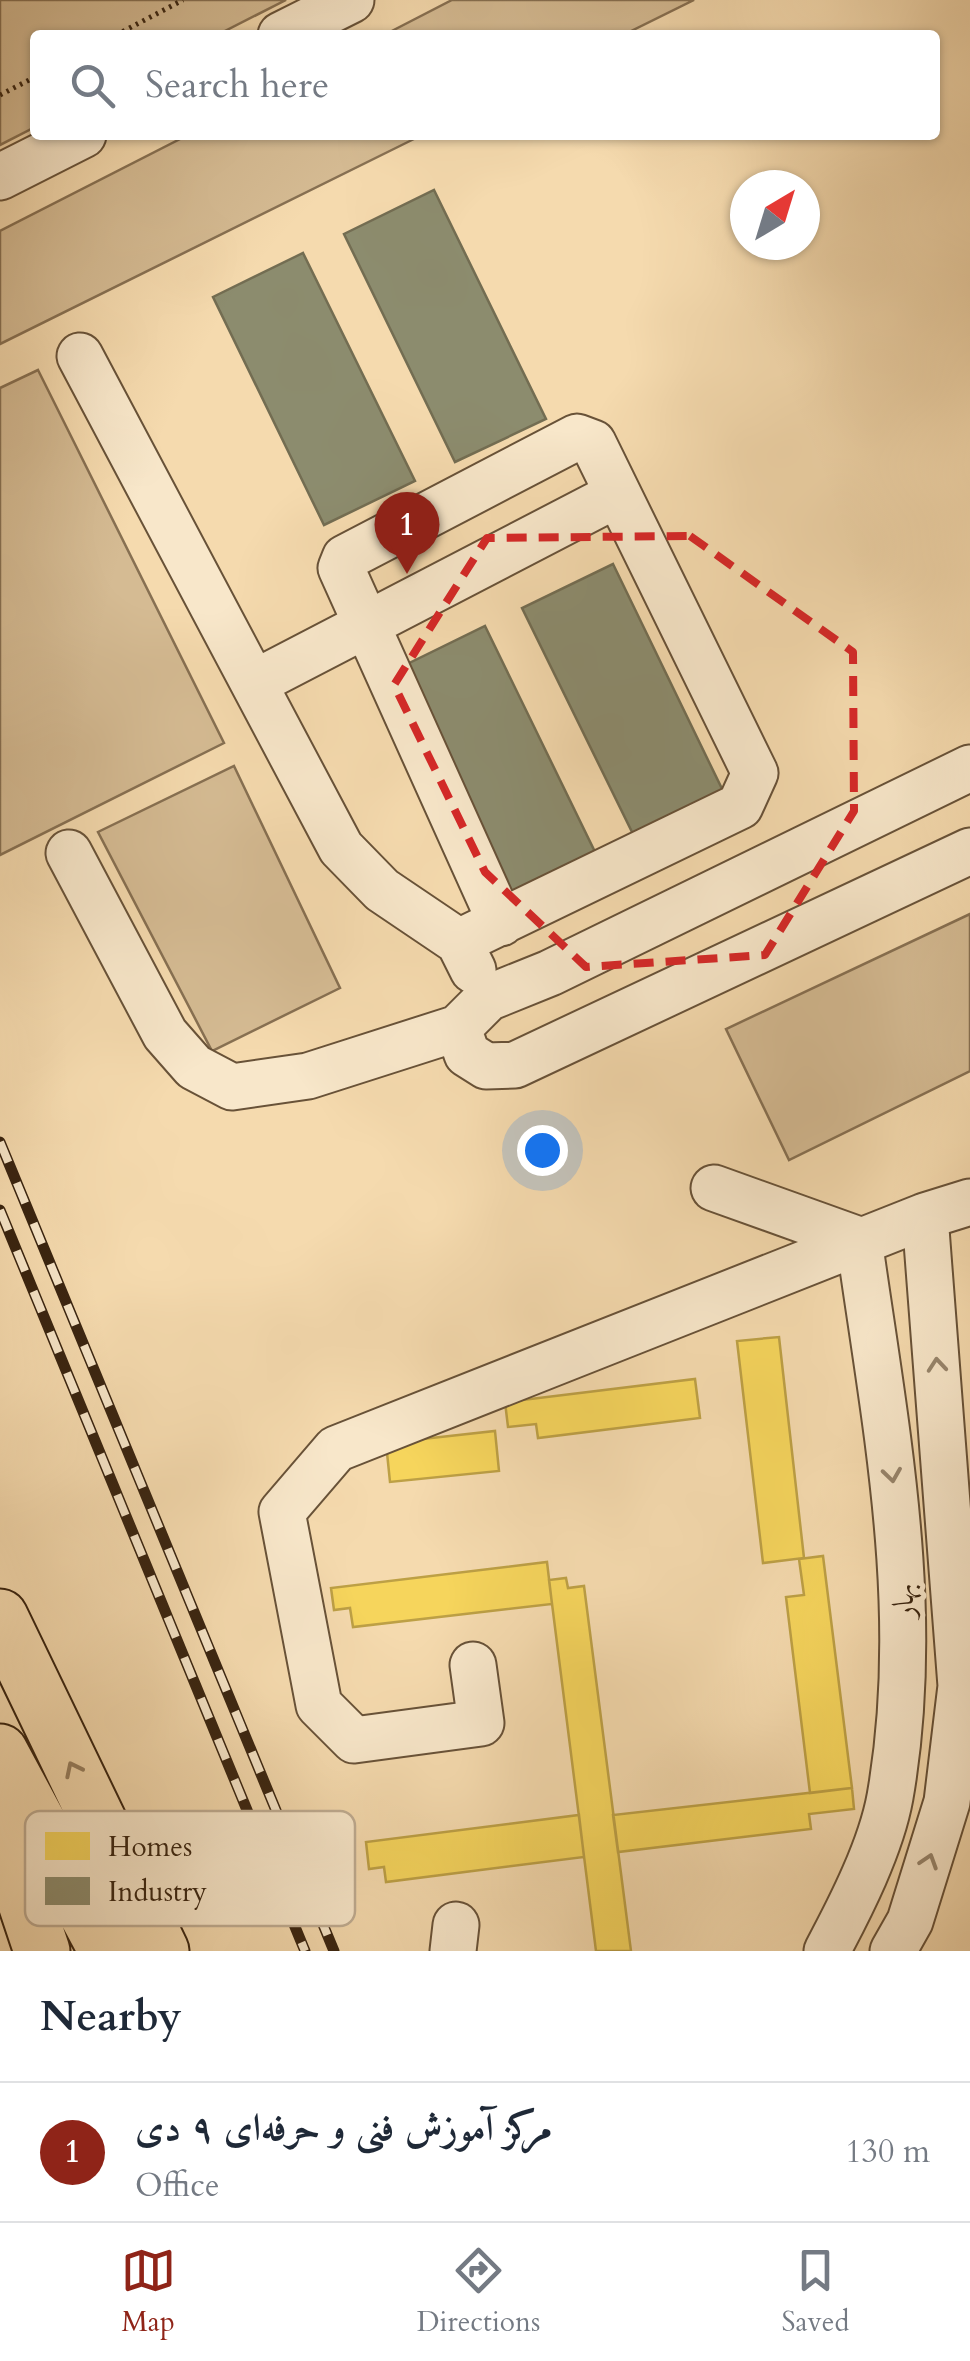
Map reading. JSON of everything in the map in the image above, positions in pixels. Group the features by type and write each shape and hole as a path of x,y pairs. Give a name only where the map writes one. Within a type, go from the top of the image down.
{"highway":[{"path":"0,1617 94,1811"},
{"path":"0,1752 32,1811"},
{"path":"0,1826 25,1900"},
{"path":"34,1926 42,1951"},
{"path":"94,1926 107,1951"},
{"path":"149,1926 161,1951"}],"street":[{"path":"291,30 350,0"},
{"path":"0,177 73,140"},
{"path":"80,356 341,848 382,890 459,942 473,1013 466,1054 486,1066 516,1064 970,852"},
{"path":"459,942 502,922 740,806 755,773 593,444 577,437 346,558 340,568 502,922"},
{"path":"254,683 618,494"},
{"path":"69,853 165,1034 194,1068 232,1087 308,1076 473,1013 970,768"},
{"path":"714,1188 859,1240"},
{"path":"474,1665 481,1723 354,1740 320,1705 282,1512 336,1449 859,1240 970,1202"},
{"path":"893,1951 910,1921 947,1802 960,1686 952,1534 925,1216"},
{"name":"بهار","path":"828,1951 856,1898 890,1800 905,1664 901,1540 859,1240"},
{"path":"901,1540 911,1560 923,1566 935,1563 952,1534"}],"path":[{"path":"126,30 184,0"},
{"path":"0,96 30,80"}],"highlighted area":[{"path":"690,536 853,652 854,811 765,955 586,967 485,872 394,685 487,538"}],"shaded area":[{"path":"0,0 286,0 227,30 30,30 30,130 0,145"},
{"path":"452,0 694,0 633,30 394,30"},
{"path":"178,140 412,140 0,344 0,231"},
{"path":"38,370 224,743 0,855 0,388"},
{"path":"234,766 340,988 212,1051 98,832"},
{"path":"970,914 970,1071 789,1160 726,1029"}],"building: Homes":[{"path":"779,1337 804,1558 763,1563 737,1341"},
{"path":"695,1379 700,1418 538,1438 536,1424 508,1427 505,1402"},
{"path":"495,1431 499,1471 390,1482 386,1443"},
{"path":"823,1556 852,1788 810,1793 786,1597 804,1595 799,1559"},
{"path":"547,1562 552,1604 353,1627 350,1608 334,1610 331,1588"},
{"path":"566,1578 568,1588 584,1586 631,1951 596,1951 549,1580"},
{"path":"852,1788 854,1809 809,1814 811,1829 618,1852 613,1815"},
{"path":"579,1815 584,1857 386,1882 384,1867 369,1869 366,1842"}],"building: Industry":[{"path":"434,190 546,419 455,462 344,234"},
{"path":"303,253 415,481 324,525 213,297"},
{"path":"613,564 724,793 634,836 522,608"},
{"path":"485,626 596,854 506,898 395,670"}],"railway":[{"path":"0,1142 276,1811"},
{"path":"0,1210 247,1811"},
{"path":"295,1926 305,1951"},
{"path":"324,1926 334,1951"}],"place":[{"name":"مرکز آموزش فنی و حرفه‌ای ۹ دی","path":"407,574"}]}
